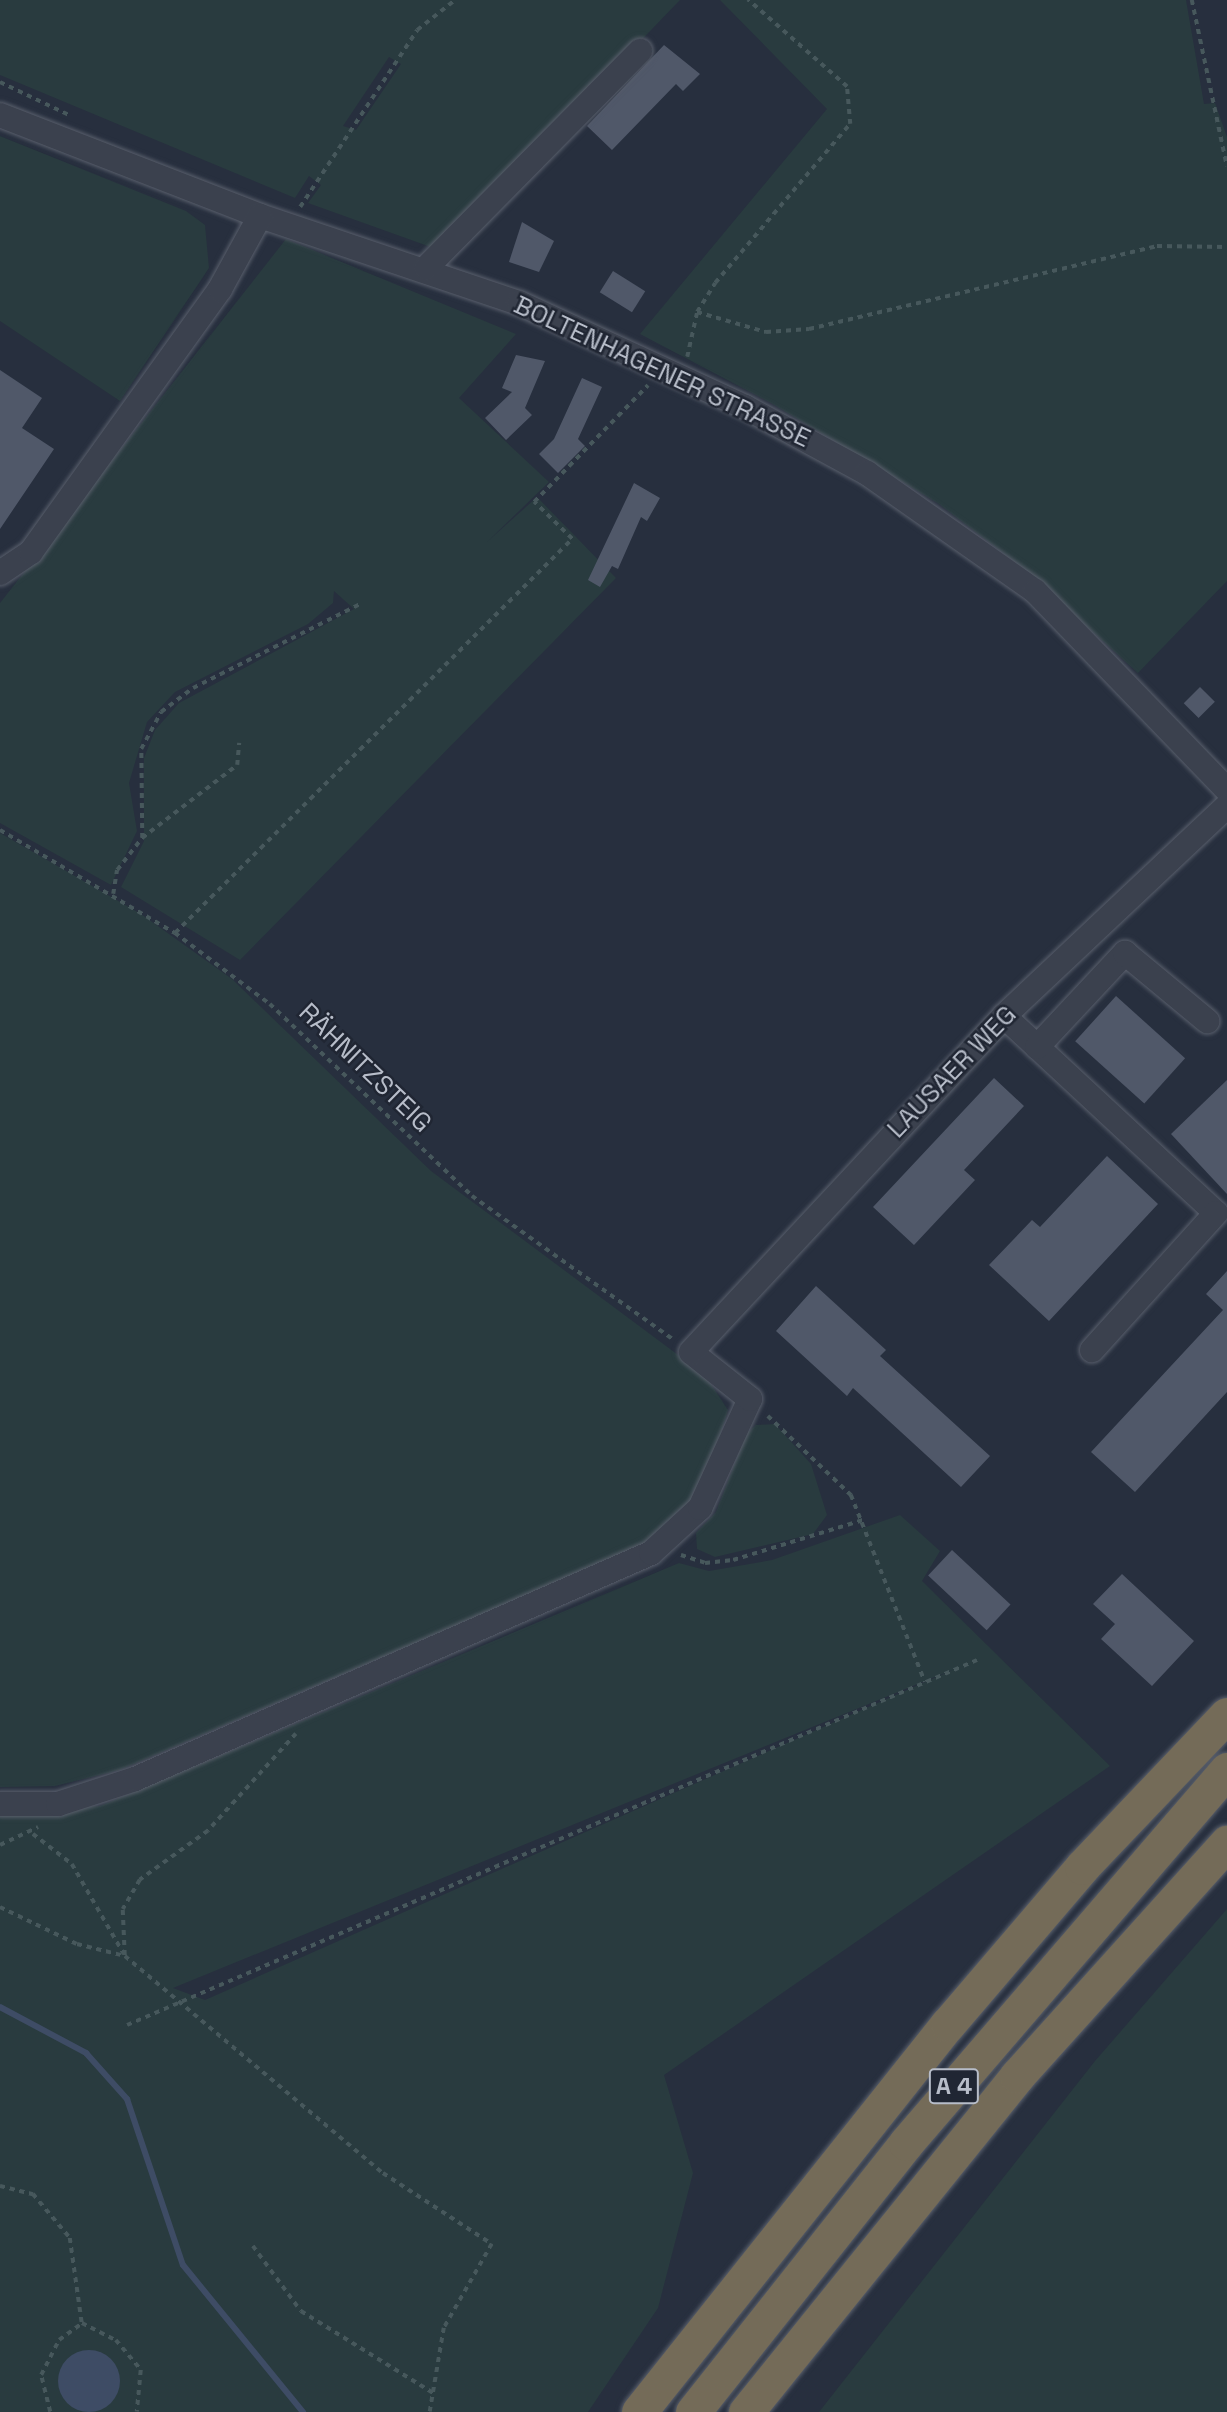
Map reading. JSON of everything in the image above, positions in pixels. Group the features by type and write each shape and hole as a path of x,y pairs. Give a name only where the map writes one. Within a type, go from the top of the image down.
{"highway":[{"path":"639,2412 948,2024 1082,1867 1227,1715"},
{"name":"A 4","path":"693,2412 906,2143 1227,1770"},
{"name":"A 4","path":"746,2412 1017,2076 1227,1843"}],"street":[{"path":"426,268 640,51"},
{"name":"BOLTENHAGENER STRASSE","path":"0,115 260,216 426,268 599,337 867,472 1035,591 1227,790"},
{"path":"0,573 31,552 220,289 260,216"},
{"name":"LAUSAER WEG","path":"691,1352 1004,1016 1227,806"},
{"path":"1037,1047 1125,953 1207,1021"},
{"path":"1004,1016 1216,1213 1092,1350"},
{"path":"0,1804 58,1804 135,1779 662,1543 700,1508 750,1399 691,1352"}],"path":[{"path":"299,207 417,30 455,0"},
{"path":"686,361 697,312 715,283 838,146 853,107 847,87 748,0"},
{"path":"1192,0 1227,166"},
{"path":"697,312 766,332 809,329 1157,246 1227,247"},
{"path":"174,933 572,539 534,502 654,379"},
{"path":"142,838 141,749 161,712 193,688 360,604"},
{"path":"113,894 117,870 142,838 237,765 239,743"},
{"name":"RÄHNITZSTEIG","path":"0,830 113,894 174,933 270,1004 472,1196 691,1352"},
{"path":"750,1399 851,1495 925,1682"},
{"path":"662,1543 705,1563 787,1548 863,1520"},
{"path":"127,2025 976,1660"},
{"path":"125,1956 123,1910 140,1880 208,1831 270,1768 322,1695"},
{"path":"0,1845 33,1833 72,1864 125,1956 383,2173 492,2244 444,2329 430,2412"},
{"path":"0,1907 77,1944 125,1956"},
{"path":"0,2186 33,2194 69,2238 82,2323"},
{"path":"253,2245 301,2311 435,2394"},
{"path":"50,2412 41,2375 59,2340 82,2323"},
{"path":"82,2323 116,2340 141,2370 136,2412"}],"shaded area":[{"path":"0,0 680,0 439,250 308,203 321,185 309,176 295,198 0,75","holes":["389,57 401,64 356,130 343,126"]},
{"path":"720,0 1186,0 1204,104 1215,103 1227,137 1227,581 1138,673 1020,566 939,504 771,403 640,334 827,109"},
{"path":"0,136 186,211 205,225 209,268 120,401 0,321"},
{"path":"286,239 516,334 459,398 549,482 487,542 537,497 616,578 240,960 121,887 144,841 144,758 155,730 179,703 354,609 334,591 333,603 308,624 175,692 147,722 129,783 137,831 111,885 0,823 0,603"},
{"path":"0,833 141,914 232,979 431,1171 705,1375 728,1410 713,1460 684,1515 650,1542 120,1770 55,1786 0,1787"},
{"path":"775,1424 811,1464 827,1515 813,1534 715,1557 697,1549 696,1533 716,1512 746,1434 756,1425"},
{"path":"900,1515 940,1551 922,1581 1110,1766 664,2075 693,2173 658,2308 588,2412 0,2412 0,1812 100,1806 679,1563 709,1571 772,1560","holes":["957,1668 205,2000 173,1988"]},
{"path":"1227,1909 1227,2412 819,2412 1095,2061"}],"water":[{"path":"89,2350 111,2359 120,2381 111,2403 89,2412 67,2403 58,2381 67,2359"}],"building":[{"path":"664,45 700,74 683,91 676,84 612,150 587,126"},
{"path":"522,222 554,241 539,272 509,262"},
{"path":"613,271 645,291 632,312 600,292"},
{"path":"516,355 545,361 525,408 532,415 506,440 485,418 512,392 502,388"},
{"path":"0,370 42,398 22,428 54,449 0,529"},
{"path":"582,378 602,387 578,439 585,446 558,473 539,454 554,439"},
{"path":"634,483 660,498 647,521 641,517 618,569 612,566 600,587 588,580"},
{"path":"1200,687 1215,702 1199,718 1184,703"},
{"path":"1116,996 1185,1058 1144,1104 1075,1041"},
{"path":"994,1078 1024,1106 964,1170 975,1180 914,1245 873,1207"},
{"path":"1227,1080 1227,1194 1171,1134"},
{"path":"1107,1156 1158,1204 1049,1321 989,1265 1032,1220 1040,1227"},
{"path":"1227,1271 1227,1392 1135,1492 1091,1452 1223,1310 1206,1294"},
{"path":"816,1286 886,1350 880,1356 990,1456 961,1487 853,1388 847,1396 776,1331"},
{"path":"952,1550 1011,1605 987,1630 928,1576"},
{"path":"1122,1574 1194,1641 1152,1686 1101,1639 1115,1624 1093,1604"}],"waterway":[{"path":"0,2007 86,2053 127,2099 183,2265 303,2412"}]}
